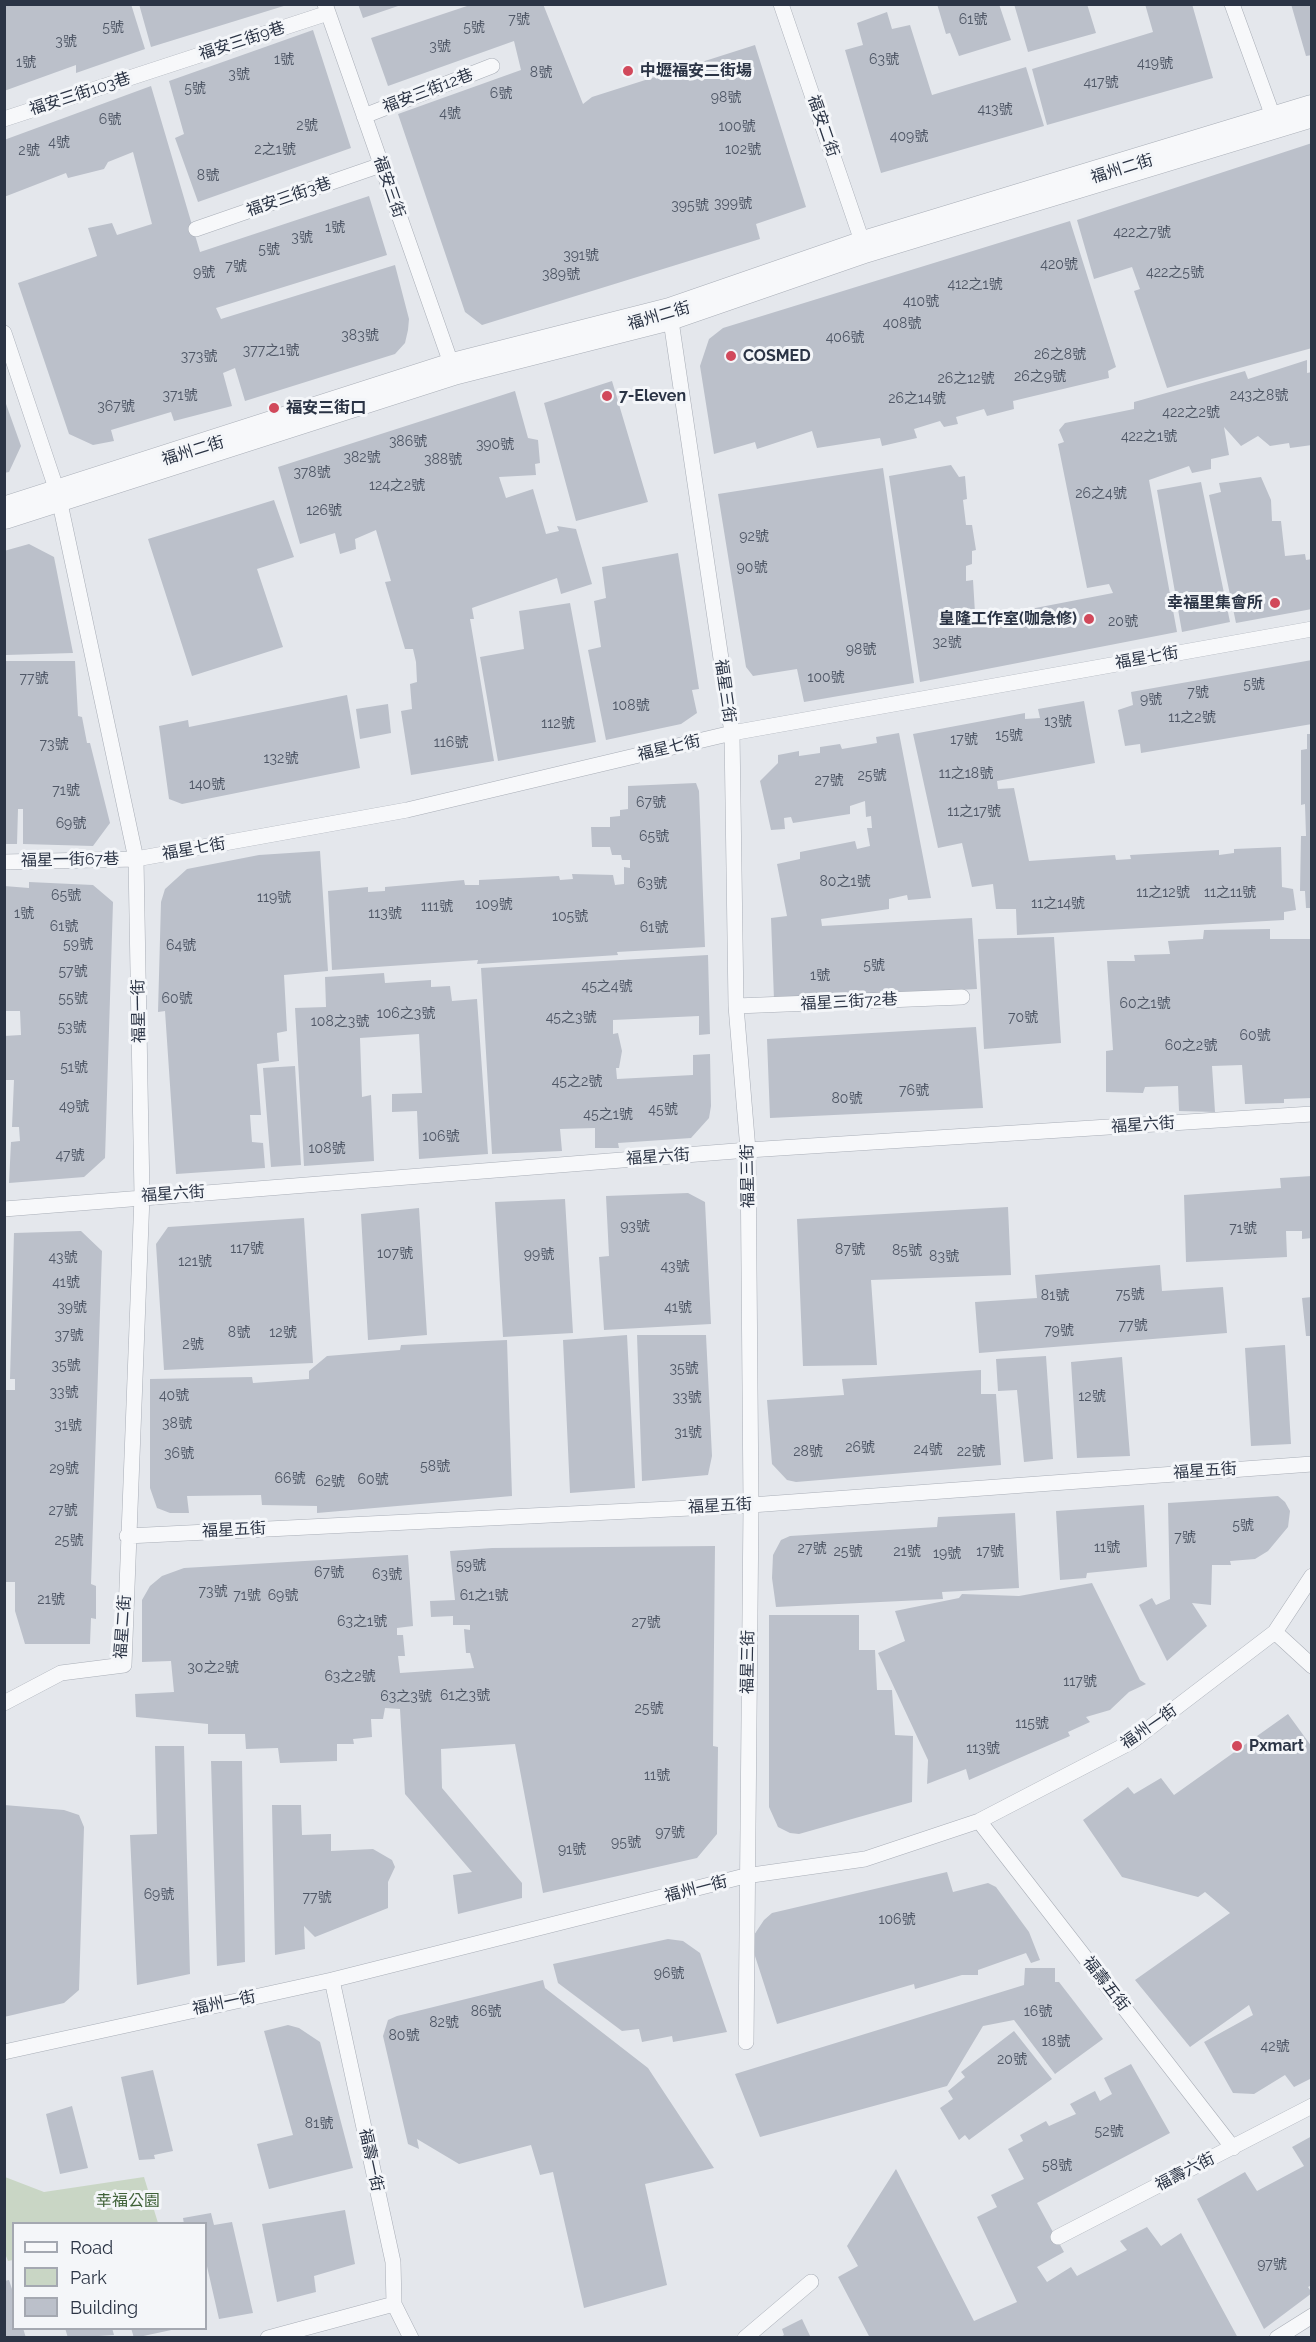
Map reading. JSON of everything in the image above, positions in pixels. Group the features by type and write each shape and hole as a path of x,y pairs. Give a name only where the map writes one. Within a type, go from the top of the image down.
{"street":[{"name":"福州二街","path":"4,513 453,369 670,314 864,247 1311,111"}],"lane":[{"name":"福安二街","path":"781,4 864,247"},
{"path":"1232,4 1275,122"},
{"name":"福安三街9巷","path":"156,70 327,9"},
{"name":"福安三街","path":"327,9 453,369"},
{"name":"福安三街12巷","path":"364,116 492,66"},
{"name":"福安三街103巷","path":"4,119 156,70"},
{"name":"福安三街3巷","path":"196,229 381,165"},
{"name":"福星三街","path":"670,314 732,733 736,1006 748,1150 751,1505 745,1876 746,2042"},
{"path":"4,333 58,494"},
{"name":"福星一街","path":"58,494 136,859 142,1197 127,1536"},
{"name":"福星七街","path":"136,859 407,810 732,733 1311,629"},
{"name":"福星一街67巷","path":"4,862 136,859"},
{"name":"福星三街72巷","path":"736,1006 962,997"},
{"name":"福星六街","path":"4,1209 748,1150 1311,1114"},
{"name":"福星五街","path":"127,1536 751,1505 1311,1464"},
{"name":"福星二街","path":"4,1703 62,1673 124,1665 127,1536"},
{"name":"福州一街","path":"4,2052 332,1980 745,1876 865,1858 979,1821 1131,1742 1275,1632 1311,1576"},
{"path":"1275,1632 1311,1666"},
{"name":"福壽五街","path":"979,1821 1233,2148"},
{"name":"福壽一街","path":"332,1980 393,2262 394,2304 411,2337"},
{"name":"福壽六街","path":"1058,2237 1311,2106"},
{"path":"745,2337 811,2282"},
{"path":"268,2337 394,2304"},
{"path":"1277,2337 1311,2316"}],"green space":[{"name":"幸福公園","path":"5,2177 44,2192 144,2177 158,2222 12,2222 12,2260 8,2261 4,2251"}],"building":[{"path":"4,4 131,4 145,49 76,73 76,65 4,91"},
{"path":"139,4 287,4 287,5 151,47"},
{"path":"358,4 401,4 401,5 363,18"},
{"path":"473,4 543,4 583,104 592,97 755,45 806,207 756,224 760,239 482,325 465,312 398,114 521,70 514,41 388,86 371,38"},
{"path":"937,4 999,4 1011,40 959,56 950,33 946,34"},
{"path":"1014,4 1087,4 1096,33 1028,52"},
{"path":"1145,4 1192,4 1213,78 1047,125 1032,69 1153,32"},
{"path":"1291,4 1312,4 1312,55 1306,56"},
{"path":"887,12 892,29 910,25 932,95 1026,67 1044,126 881,173 845,50 863,45 857,23"},
{"path":"313,30 351,148 198,202 175,138 184,134 169,81"},
{"path":"151,86 200,252 369,196 387,255 216,308 221,319 395,265 409,319 408,330 405,343 395,354 245,401 235,368 223,373 232,406 174,421 171,412 111,430 114,441 93,445 69,434 18,283 97,256 88,228 112,223 117,235 152,224 133,152 108,162 104,169 68,178 66,173 4,197 4,140"},
{"path":"1312,143 1312,348 1167,388 1134,291 1140,289 1132,267 1094,279 1077,220"},
{"path":"1070,221 1116,367 1108,371 1109,378 1013,401 1014,409 987,416 984,409 956,417 958,424 944,427 940,421 914,429 917,438 882,446 880,438 817,448 812,431 757,449 755,442 714,454 700,366 709,339 723,328"},
{"path":"1307,360 1307,373 1312,372 1312,445 1290,448 1289,443 1270,446 1258,436 1241,446 1224,427 1229,455 1211,459 1211,469 1192,473 1189,466 1149,480 1177,632 920,682 889,476 951,465 959,477 965,476 967,499 963,500 966,525 972,525 976,550 972,551 972,564 966,566 966,581 973,580 975,613 965,615 968,621 1113,593 1109,584 1087,588 1058,444 1064,442 1059,430 1065,423 1134,409 1134,402 1245,371 1248,379"},
{"path":"612,381 648,502 576,521 544,403"},
{"path":"515,391 528,438 538,440 540,463 535,464 536,475 499,477 506,498 533,489 546,534 559,531 557,526 576,529 592,584 561,594 557,578 472,608 474,619 470,619 494,761 411,775 401,711 412,709 410,684 417,682 416,662 413,649 405,649 385,582 391,581 376,530 355,539 356,549 340,554 335,533 300,544 278,467"},
{"path":"5,401 21,446 9,472 4,473"},
{"path":"883,468 914,683 804,702 797,669 753,676 746,667 718,494"},
{"path":"1261,477 1271,500 1272,521 1281,521 1285,556 1305,554 1306,560 1312,559 1312,609 1236,623 1209,495 1221,492 1219,483"},
{"path":"1201,482 1230,622 1182,632 1157,490"},
{"path":"274,500 294,557 257,569 283,647 192,676 148,539"},
{"path":"29,544 54,557 73,653 6,655 4,551"},
{"path":"678,553 699,689 692,690 697,713 681,724 606,740 588,650 601,647 594,601 606,598 602,567"},
{"path":"570,603 596,742 498,761 480,657 524,649 519,611"},
{"path":"1312,660 1312,724 1141,753 1140,744 1125,746 1118,710 1133,705 1131,692"},
{"path":"4,661 75,661 78,716 82,717 87,743 90,743 110,823 93,846 23,844 23,809 18,809 17,844 4,844"},
{"path":"347,695 360,768 182,804 169,799 159,726 188,720 189,727"},
{"path":"1084,701 1095,763 997,781 998,789 1014,788 1029,861 1115,855 1116,860 1131,859 1130,855 1219,850 1219,855 1234,853 1234,849 1281,847 1282,887 1293,889 1296,910 1284,912 1284,920 1017,935 1016,909 996,909 993,884 972,887 962,843 938,848 913,734 1025,713 1025,719 1040,718 1038,709"},
{"path":"388,704 391,733 360,739 356,709"},
{"path":"899,733 931,898 908,900 907,895 889,899 889,909 821,919 822,926 972,918 977,989 774,1000 771,918 787,916 777,864 800,859 800,852 855,841 857,849 870,846 867,828 872,828 871,816 866,817 865,801 850,806 850,814 793,823 791,817 784,818 785,829 771,830 760,781 778,763 778,755 799,751 799,756 820,753 820,747 840,744 842,749 877,743 876,737"},
{"path":"1307,734 1312,734 1312,908 1306,908 1305,891 1300,891 1301,836 1306,836 1305,804 1301,805 1301,750 1307,749"},
{"path":"696,783 699,791 705,947 477,964 478,960 332,970 328,891 368,887 368,892 385,891 385,887 464,880 465,885 479,885 479,880 559,876 560,880 573,879 572,874 613,875 615,885 624,884 624,867 630,868 630,860 622,860 621,855 612,855 610,847 592,847 591,827 610,827 610,817 620,816 620,810 628,809 628,786"},
{"path":"320,851 328,971 284,975 287,1031 277,1033 279,1061 257,1064 261,1115 250,1115 252,1142 263,1143 265,1168 176,1174 165,1011 158,1012 161,902 165,889 187,869 259,855"},
{"path":"29,882 93,885 113,902 105,1158 84,1177 9,1183 11,1142 20,1141 19,1127 12,1127 14,1080 4,1080 4,1036 21,1035 20,1011 4,1011 4,886 29,888"},
{"path":"1270,929 1270,939 1312,939 1312,1098 1284,1099 1284,1103 1245,1104 1242,1065 1212,1066 1215,1112 1179,1111 1178,1086 1145,1087 1143,1093 1106,1092 1106,1051 1113,1050 1107,961 1135,961 1134,955 1170,954 1168,941 1203,939 1204,930"},
{"path":"1054,937 1061,1043 984,1049 978,939"},
{"path":"708,955 710,1034 699,1035 699,1016 613,1020 613,1034 618,1033 622,1051 619,1068 616,1068 617,1079 693,1075 693,1055 710,1054 711,1106 709,1118 691,1138 618,1143 619,1148 595,1148 595,1128 560,1129 562,1151 492,1154 481,968"},
{"path":"384,973 385,983 431,980 431,987 450,986 452,1001 477,999 488,1154 419,1159 417,1111 392,1112 392,1094 422,1093 419,1034 360,1038 362,1097 371,1095 374,1161 304,1166 295,1008 326,1007 325,977"},
{"path":"976,1027 983,1108 770,1118 767,1039"},
{"path":"295,1066 301,1165 271,1167 263,1068"},
{"path":"1312,1176 1312,1238 1302,1239 1302,1231 1286,1231 1287,1257 1186,1262 1184,1195 1281,1188 1280,1178"},
{"path":"688,1193 705,1202 711,1324 604,1330 599,1257 609,1256 606,1196"},
{"path":"565,1199 573,1333 503,1337 495,1202"},
{"path":"1008,1207 1011,1275 871,1280 877,1365 803,1366 797,1219"},
{"path":"419,1208 427,1335 368,1340 361,1214"},
{"path":"304,1218 313,1363 164,1370 156,1244 168,1227"},
{"path":"81,1231 102,1251 91,1584 96,1586 96,1619 91,1618 90,1644 25,1644 15,1611 15,1582 4,1582 5,1390 15,1390 15,1379 10,1379 14,1233"},
{"path":"1160,1265 1162,1291 1223,1287 1227,1333 979,1353 975,1302 1037,1298 1035,1275"},
{"path":"1312,1297 1312,1336 1306,1336 1302,1298"},
{"path":"627,1335 635,1488 570,1493 563,1340"},
{"path":"637,1335 706,1335 712,1456 708,1475 642,1481"},
{"path":"507,1340 512,1496 317,1513 317,1506 262,1505 261,1495 187,1496 189,1513 170,1513 157,1508 150,1488 150,1379 252,1377 253,1383 309,1379 309,1371 327,1356 400,1350 401,1345"},
{"path":"1285,1345 1291,1444 1251,1446 1245,1348"},
{"path":"1046,1356 1053,1459 1024,1462 1017,1390 998,1391 996,1359"},
{"path":"1122,1357 1130,1456 1077,1458 1071,1362"},
{"path":"981,1370 981,1394 996,1394 1001,1465 796,1482 787,1480 772,1464 767,1400 844,1395 842,1379"},
{"path":"1278,1496 1290,1511 1288,1527 1268,1551 1255,1559 1230,1561 1231,1565 1212,1565 1211,1605 1192,1603 1207,1626 1167,1661 1139,1605 1152,1598 1156,1605 1170,1599 1168,1503"},
{"path":"1144,1505 1147,1567 1087,1573 1086,1578 1060,1580 1056,1511"},
{"path":"1015,1513 1019,1588 942,1592 943,1599 776,1607 772,1578 773,1555 781,1540 790,1536 937,1527 938,1517"},
{"path":"715,1546 713,1746 718,1747 717,1834 697,1858 543,1893 515,1744 441,1749 442,1788 522,1883 522,1898 458,1914 453,1875 472,1872 405,1794 400,1709 385,1708 383,1719 371,1719 372,1737 353,1739 354,1744 337,1744 337,1761 280,1763 278,1748 246,1749 245,1734 208,1734 208,1724 136,1717 135,1694 174,1692 171,1661 142,1662 142,1600 150,1586 162,1576 184,1568 408,1555 413,1626 397,1628 397,1635 403,1635 405,1656 398,1656 400,1673 474,1668 470,1653 466,1653 464,1629 470,1630 470,1625 453,1625 453,1616 431,1617 430,1601 455,1600 450,1551 492,1548"},
{"path":"1092,1583 1140,1680 1146,1684 1129,1692 1110,1710 1086,1717 1090,1722 1068,1732 1070,1736 969,1780 966,1769 927,1784 928,1760 878,1653 905,1641 895,1611 959,1598 962,1594 1019,1596"},
{"path":"769,1615 859,1615 859,1650 875,1650 877,1690 892,1690 895,1735 913,1736 912,1802 799,1834 790,1833 778,1827 769,1807"},
{"path":"1288,1714 1312,1747 1312,2078 1294,2087 1285,2075 1254,2094 1233,2093 1204,2042 1253,2015 1249,2005 1190,2047 1135,1980 1230,1913 1205,1892 1198,1897 1122,1877 1083,1820 1128,1787 1134,1794 1161,1778 1174,1795"},
{"path":"155,1746 184,1746 190,1974 137,1985 130,1835 157,1834"},
{"path":"211,1761 242,1761 245,1962 217,1966"},
{"path":"4,1805 64,1810 79,1815 84,1827 79,1990 64,2003 4,2017"},
{"path":"272,1805 301,1805 302,1835 331,1834 331,1851 373,1849 392,1860 395,1867 388,1882 388,1908 315,1937 304,1926 305,1949 275,1955"},
{"path":"947,1872 953,1892 988,1883 996,1887 1029,1932 1040,1960 1031,1963 1026,1953 978,1970 978,1975 962,1975 915,1989 914,1984 777,2024 754,1953 754,1935 764,1920 772,1913"},
{"path":"668,1939 683,1941 700,1953 727,2032 673,2042 672,2036 642,2042 639,2029 622,2031 558,1983 553,1964"},
{"path":"1025,1968 1055,1968 1055,1982 1059,1982 1103,2039 1055,2074 1014,2020 983,2026 947,2086 760,2137 735,2074 1024,1985"},
{"path":"543,1980 545,1988 648,2068 714,2168 645,2184 667,2285 584,2308 553,2172 540,2175 531,2145 459,2164 417,2139 419,2149 408,2144 383,2036 388,2020 397,2016"},
{"path":"288,2025 299,2028 320,2042 353,2168 269,2189 257,2144 293,2135 264,2031"},
{"path":"1014,2031 1052,2079 969,2140 965,2135 959,2140 940,2108 953,2099 948,2091 965,2077 961,2072"},
{"path":"1131,2064 1170,2133 1037,2203 1064,2252 1037,2267 1047,2282 1071,2267 1077,2276 1127,2250 1120,2241 1147,2227 1161,2246 1181,2233 1238,2338 870,2338 838,2277 858,2266 847,2246 896,2169 974,2321 1017,2302 977,2217 997,2207 991,2195 1024,2179 1008,2149 1023,2141 1020,2135 1046,2121 1049,2126 1076,2114 1070,2104 1095,2091 1100,2101 1112,2094 1104,2078"},
{"path":"153,2070 173,2151 154,2155 155,2159 139,2160 121,2077"},
{"path":"72,2106 88,2168 60,2174 46,2114"},
{"path":"1312,2136 1312,2285 1308,2287 1312,2293 1264,2329 1197,2199 1245,2172 1257,2191 1304,2166 1292,2147"},
{"path":"345,2210 355,2264 314,2276 316,2292 277,2302 262,2224"},
{"path":"211,2213 214,2225 232,2222 253,2313 219,2319 207,2266 207,2222 184,2222 183,2218"},
{"path":"9,2280 12,2289 12,2330 24,2330 26,2338 4,2338 4,2281"},
{"path":"802,2319 811,2338 779,2338 784,2335 782,2329"},
{"path":"66,2330 113,2330 114,2335 68,2338"},
{"path":"132,2330 171,2330 134,2338"}],"place":[{"name":"中壢福安二街場","path":"628,71"},
{"name":"COSMED","path":"731,356"},
{"name":"7-Eleven","path":"607,396"},
{"name":"福安三街口","path":"274,408"},
{"name":"幸福里集會所","path":"1275,603"},
{"name":"皇隆工作室(咖急修)","path":"1089,619"},
{"name":"Pxmart","path":"1237,1746"}]}
